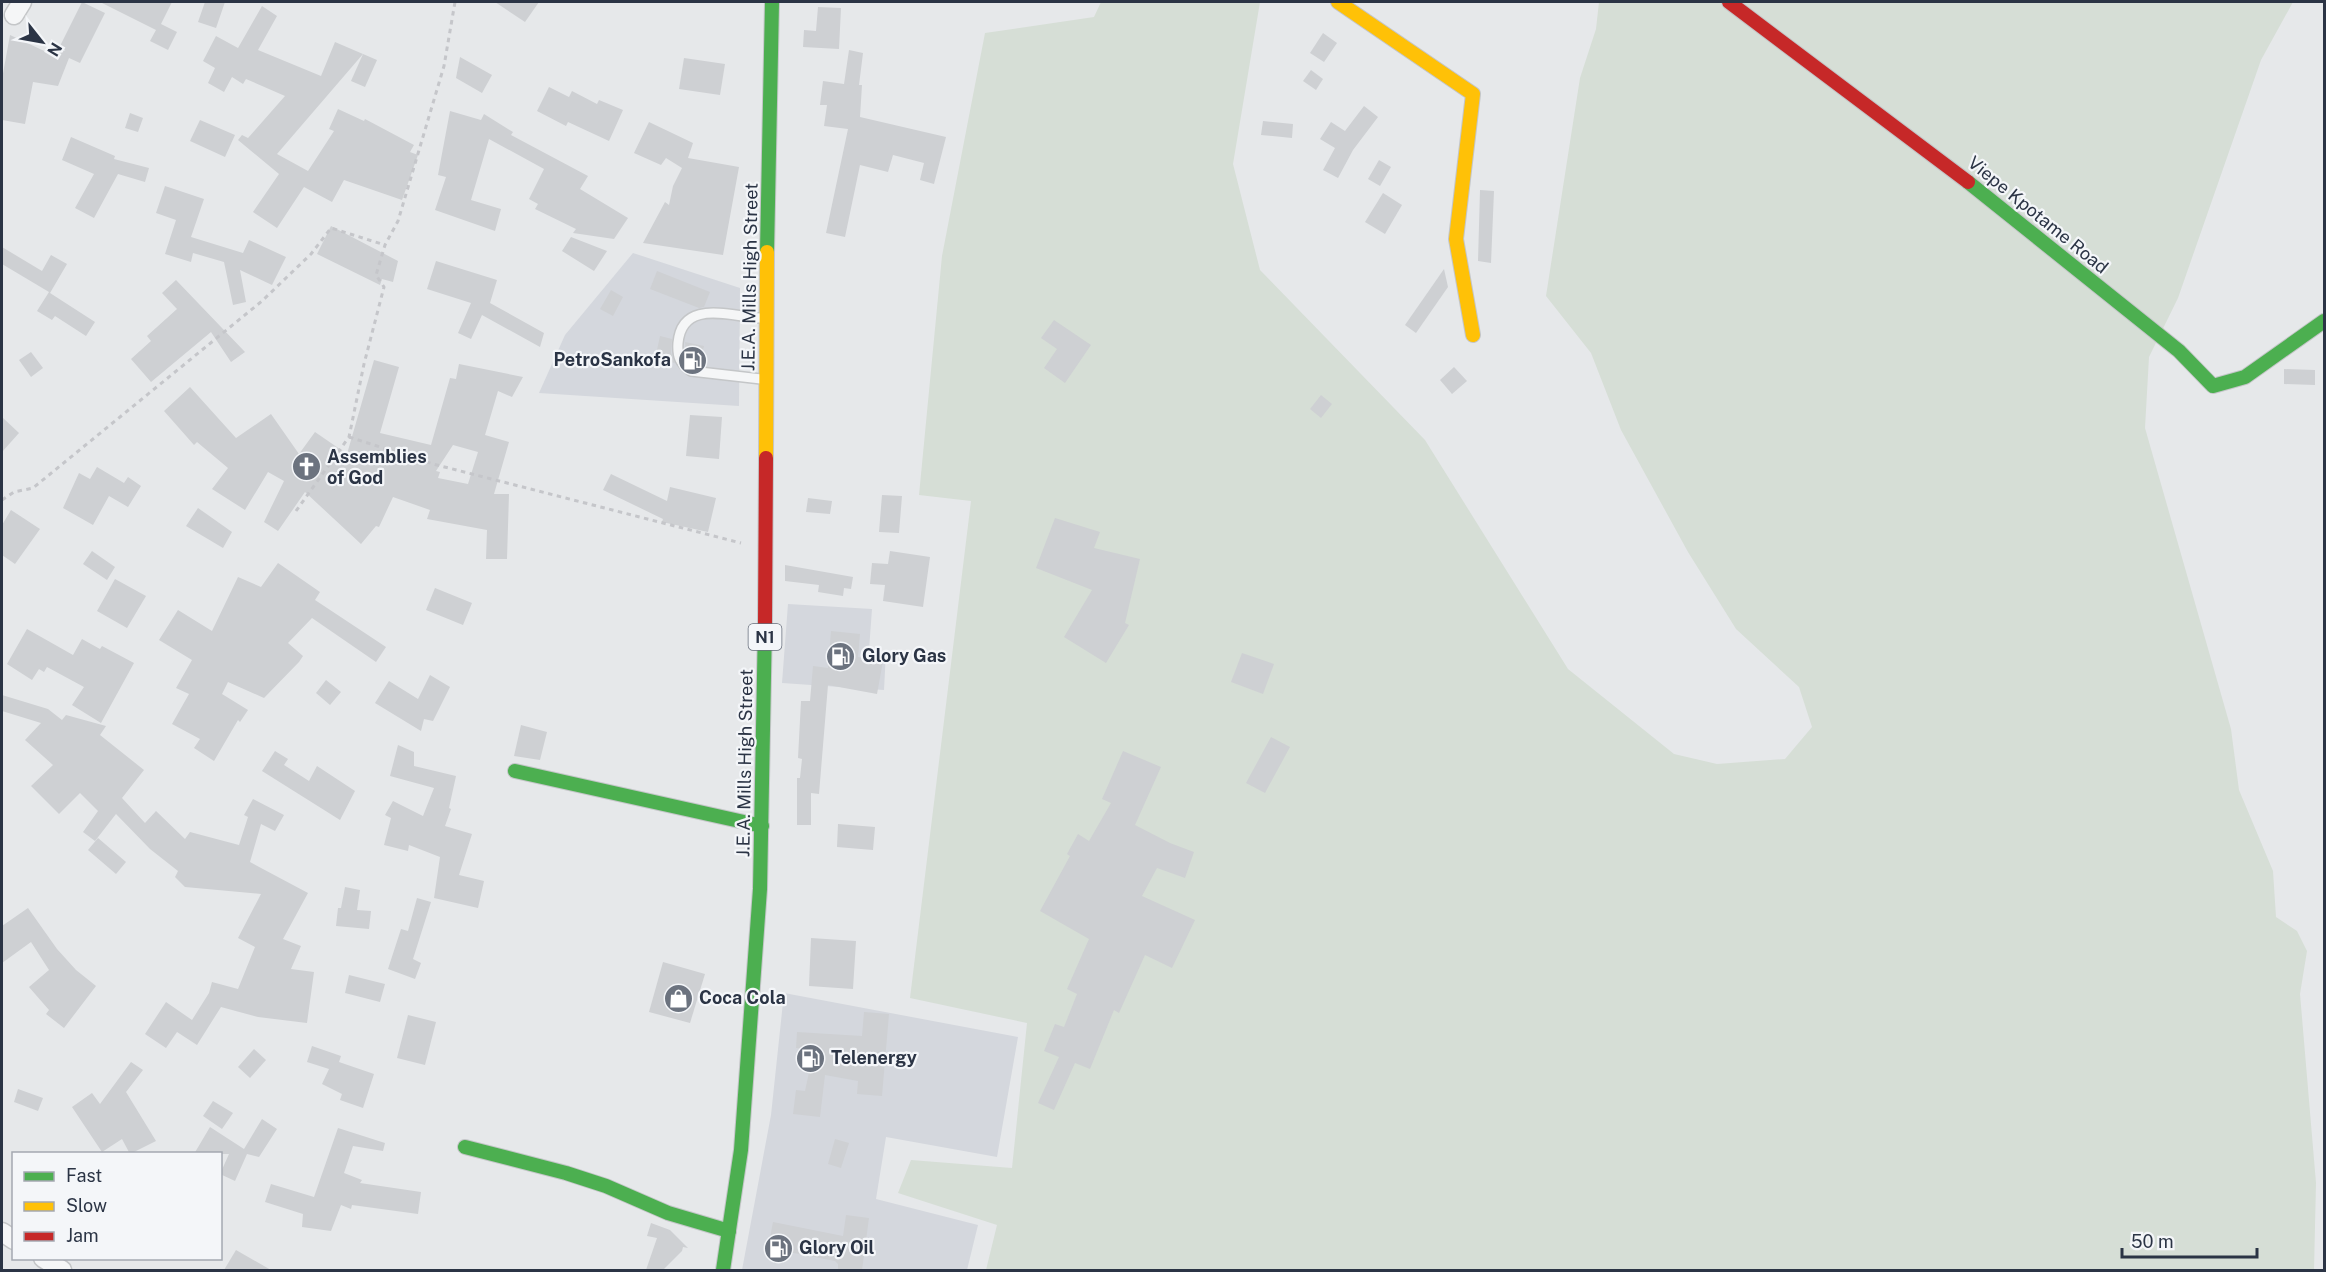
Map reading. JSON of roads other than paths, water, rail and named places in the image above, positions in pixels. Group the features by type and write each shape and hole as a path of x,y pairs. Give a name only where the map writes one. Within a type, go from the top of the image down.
{"main road":[{"name":"J.E.A. Mills High Street","path":"723,1270 741,1150 749,1062 762,826 766,550 766,318 772,2"},
{"path":"1338,2 1473,94 1456,239 1473,334"},
{"name":"Viepe Kpotame Road","path":"1729,2 1912,138 2179,351 2213,386 2245,377 2325,321"},
{"path":"515,771 762,826"},
{"path":"465,1147 566,1173 606,1186 668,1213 729,1231"}],"street":[{"path":"46,1260 62,1270"}],"lane":[{"path":"766,318 698,313 686,320 679,331 677,354 682,364 691,371 752,380 766,379"}],"place":[{"name":"PetroSankofa","path":"692,360"},
{"name":"Assemblies of God","path":"306,467"},
{"name":"Glory Gas","path":"841,656"},
{"name":"Coca Cola","path":"678,998"},
{"name":"Telenergy","path":"810,1058"},
{"name":"Glory Oil","path":"778,1248"}]}
